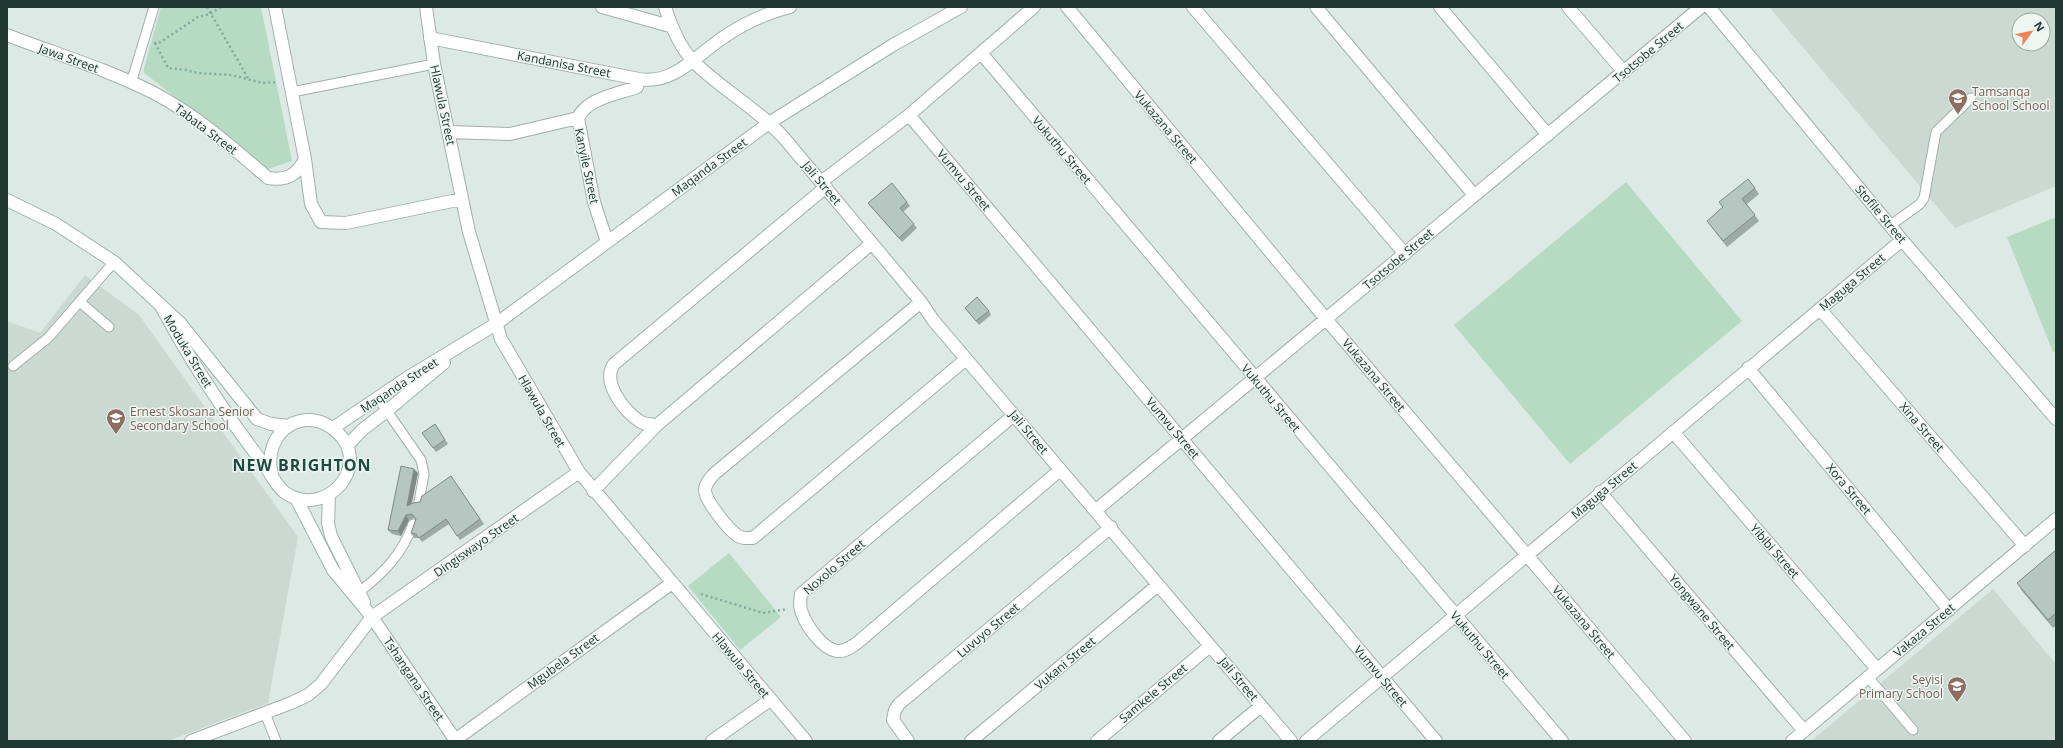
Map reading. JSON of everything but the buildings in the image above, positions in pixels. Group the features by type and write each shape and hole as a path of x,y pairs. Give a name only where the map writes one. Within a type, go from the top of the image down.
{"street":[{"path":"275,7 305,159 311,204 322,222 346,224 462,199"},
{"name":"Hlawula Street","path":"426,7 434,64 469,232 501,340 579,472 593,491 806,741"},
{"path":"602,7 670,26"},
{"name":"Jali Street","path":"665,7 670,26 693,60 769,122 921,302 966,359 1291,741"},
{"name":"Kandanisa Street","path":"430,38 639,79 658,80 665,78 737,29 773,9 790,7"},
{"name":"Maqanda Street","path":"332,428 496,324 769,122 893,45 961,7"},
{"path":"657,425 642,422 625,406 611,386 609,379 609,373 614,364 823,185 909,115 1034,7"},
{"name":"Vukazana Street","path":"1067,7 1326,319 1685,741"},
{"path":"1193,7 1405,254"},
{"path":"1316,7 1474,195"},
{"path":"1440,7 1548,135"},
{"path":"1568,7 1624,72"},
{"name":"Tsotsobe Street","path":"1095,510 1702,7"},
{"name":"Stofile Street","path":"1709,7 1902,240 2056,419"},
{"name":"Jawa Street","path":"7,35 81,62 131,83"},
{"name":"Vukuthu Street","path":"981,53 1562,741"},
{"name":"Kanyile Street","path":"607,242 594,202 578,118 581,111 589,104 637,87 639,79"},
{"name":"Tabata Street","path":"131,83 152,92 191,116 268,178 278,179 291,176 299,170 305,159"},
{"name":"Vumvu Street","path":"909,115 1436,741"},
{"path":"449,132 510,134 578,118"},
{"name":"Moduka Street","path":"7,200 56,224 114,262 180,323 199,344 257,419 271,424 289,426"},
{"name":"Maguga Street","path":"1306,741 1600,492 1902,240"},
{"path":"593,491 657,425 871,244"},
{"path":"921,302 714,474 705,486 704,492 713,509 738,536 745,539 753,538 966,359"},
{"name":"Moduka Street","path":"160,304 198,370 244,439 272,475"},
{"name":"Xina Street","path":"1820,309 2025,546"},
{"name":"Maqanda Street","path":"346,446 362,430 467,343"},
{"name":"Xora Street","path":"1748,368 1949,610"},
{"name":"Noxolo Street","path":"1014,415 801,594 801,607 806,621 826,645 836,651 848,649 1060,470"},
{"path":"311,420 332,428 341,436 349,457 349,468 342,484 329,496 313,500 296,498 286,493 278,485 272,475 269,464 270,453 274,442 280,433 289,426 300,421 311,420"},
{"name":"Yibibi Street","path":"1673,432 1877,669"},
{"name":"Dingiswayo Street","path":"191,741 291,703 315,689 372,617 579,472"},
{"name":"Yongwane Street","path":"1600,492 1804,731"},
{"name":"Tshangana Street","path":"329,496 328,523 331,536 372,617"},
{"name":"Tshangana Street","path":"296,498 333,570 372,617 456,740"},
{"name":"Vakaza Street","path":"1792,741 2056,519"},
{"name":"Luvuyo Street","path":"908,741 893,720 895,710 899,704 1111,528"},
{"name":"Mgubela Street","path":"456,740 672,583"},
{"name":"Vukani Street","path":"971,741 1158,585"},
{"name":"Samkele Street","path":"1097,741 1210,646"},
{"path":"712,741 770,700"},
{"path":"1219,741 1261,706"}],"lane":[{"path":"131,83 154,7"},
{"path":"292,92 434,64"},
{"path":"1891,225 1920,204 1924,198 1936,132 1971,98"},
{"path":"13,366 48,338 114,262"},
{"path":"80,302 110,327"},
{"path":"378,398 388,410 421,460 424,474 419,502"},
{"path":"359,592 382,574 397,556 409,535 413,524"},
{"path":"1868,677 1913,730"},
{"path":"265,713 276,741"}],"path":[{"path":"207,7 248,78"},
{"path":"151,42 155,43 164,40 198,17 210,14 221,7"},
{"path":"155,43 168,68 197,73 208,72 217,75 232,75 241,79 248,78 262,83 282,82"},
{"path":"681,594 693,592 763,613 801,607"}],"shaded area":[{"name":"Tamsanqa School School","path":"1769,7 2056,7 2056,186 1955,228"},
{"name":"Ernest Skosana Senior Secondary School","path":"85,275 139,315 298,537 268,703 168,741 7,741 7,321 40,333"},
{"name":"Seyisi Primary School","path":"1993,589 2056,664 2056,741 1811,741"}],"green space":[{"path":"161,7 261,7 292,161 268,169 143,72"},
{"path":"1626,182 1742,321 1570,464 1454,325"},
{"path":"2056,217 2056,351 2053,352 2007,237"},
{"path":"729,553 781,617 740,650 688,586"}],"place":[{"name":"Tamsanqa School School","path":"1958,115"},
{"name":"Ernest Skosana Senior Secondary School","path":"116,435"},
{"name":"Seyisi Primary School","path":"1957,703"}],"district":[{"name":"NEW BRIGHTON","path":"302,465"}]}
